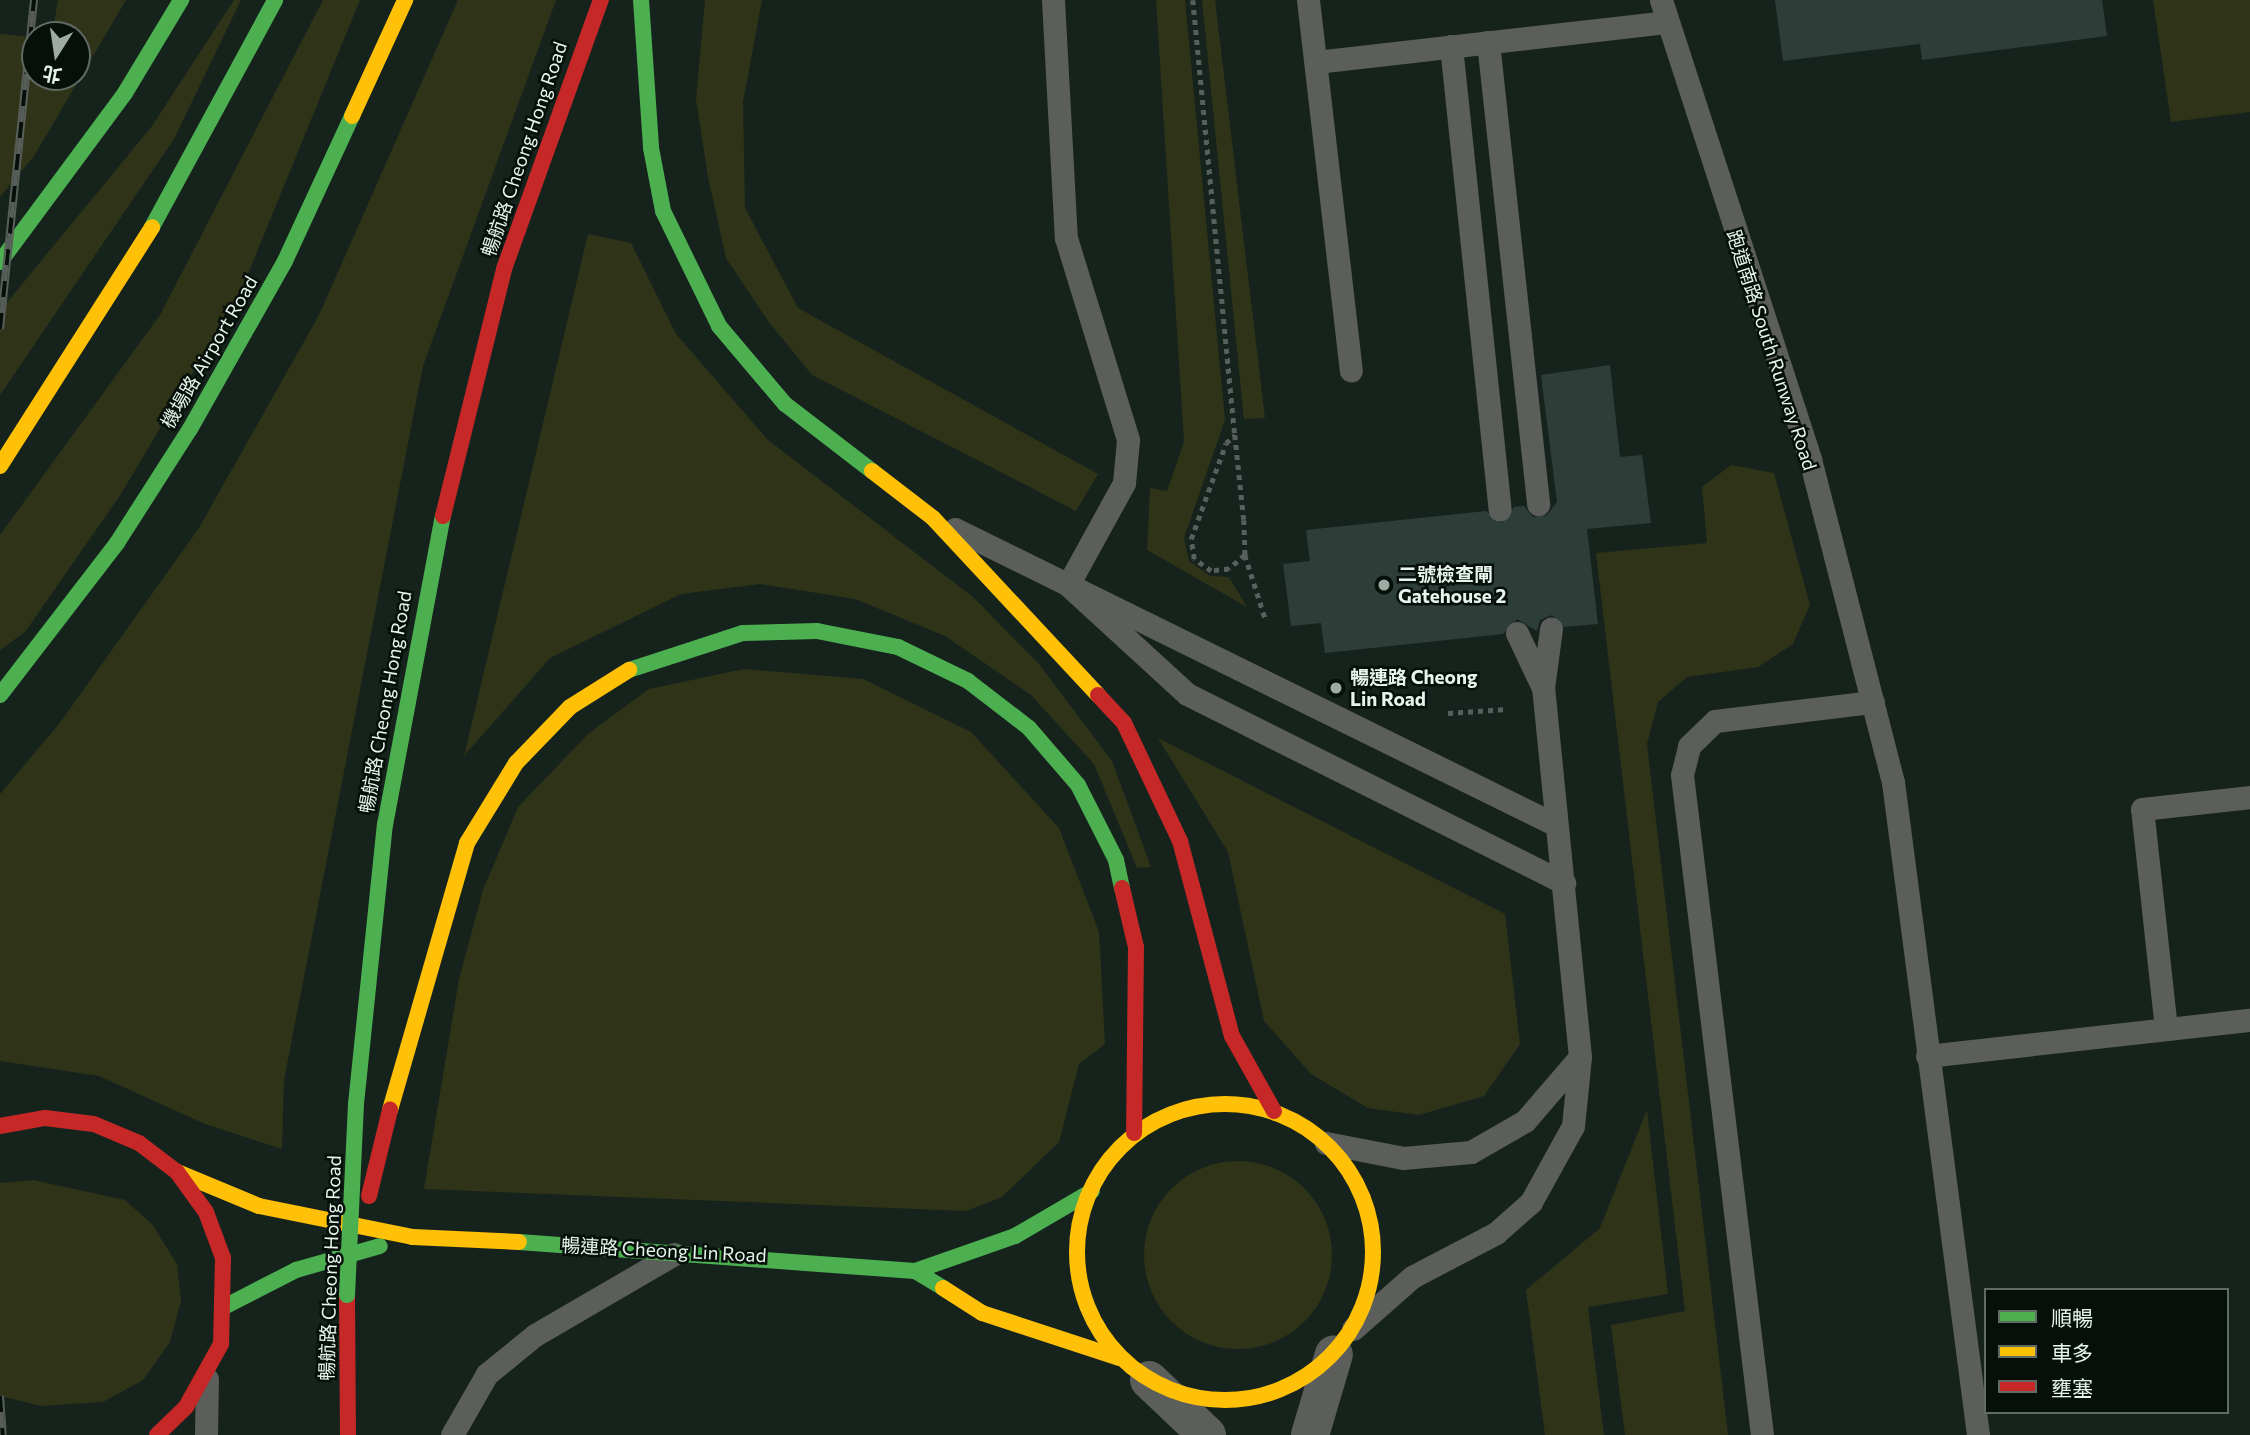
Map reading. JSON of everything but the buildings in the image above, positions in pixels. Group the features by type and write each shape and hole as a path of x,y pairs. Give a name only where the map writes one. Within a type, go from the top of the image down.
{"street":[{"path":"0,262 125,93 181,0"},
{"path":"0,466 174,193 275,0"},
{"name":"機場路 Airport Road","path":"0,695 117,543 190,429 285,261 405,0"},
{"name":"暢航路 Cheong Hong Road","path":"348,1435 347,1295 356,1104 385,825 430,569 504,269 601,0"},
{"path":"641,0 651,148 663,211 719,326 785,404 933,518 1124,723 1180,841 1232,1036 1274,1111"},
{"path":"347,1295 390,1110 467,843 516,763 570,707 639,664 743,633 817,631 898,647 968,681 1030,728 1078,785 1116,860 1136,947 1134,1133"},
{"path":"1207,1435 1134,1369 1085,1303 1077,1271 1080,1217 1092,1191 1134,1133 1187,1108 1245,1104 1274,1111 1326,1143 1356,1180 1372,1226 1373,1276 1343,1342 1310,1435"},
{"path":"0,1126 45,1118 94,1124 139,1143 177,1172 206,1212 223,1258 226,1306 221,1344 207,1376 157,1435"},
{"name":"暢連路 Cheong Lin Road","path":"177,1172 259,1206 412,1237 684,1250 915,1270 1015,1236 1092,1191"},
{"name":"暢連路 Cheong Lin Road","path":"226,1306 296,1270 412,1237"},
{"name":"暢連路 Cheong Lin Road","path":"915,1270 982,1313 1134,1369 1182,1394 1252,1398 1283,1389 1343,1342"}],"lane":[{"path":"1054,0 1066,238 1128,440 1124,483 1068,585"},
{"path":"1308,0 1351,370"},
{"path":"1315,62 1488,42 1663,11"},
{"name":"跑道南路 South Runway Road","path":"1663,11 1810,458 1893,782 1978,1435"},
{"path":"1488,42 1538,504"},
{"path":"1451,46 1500,509"},
{"path":"933,518 1556,825"},
{"path":"1068,585 1187,694 1248,730 1564,883"},
{"path":"1343,1342 1412,1277 1496,1233 1531,1202 1573,1126 1580,1057 1543,688 1551,629"},
{"path":"1517,634 1543,688"},
{"path":"1762,1435 1682,775 1689,746 1716,721 1873,702"},
{"path":"2166,1029 2142,809 2250,797"},
{"path":"1927,1056 2250,1020"},
{"path":"1326,1143 1403,1158 1471,1152 1525,1121 1580,1057"},
{"path":"452,1435 487,1374 536,1335 684,1250"},
{"path":"206,1435 207,1376"}],"path":[{"path":"1193,0 1236,435 1245,555 1266,621"},
{"path":"1236,435 1226,443 1191,539 1194,559 1211,571 1229,569 1245,555"}],"green space":[{"path":"58,0 126,0 91,59 91,21 54,21"},
{"path":"234,0 241,0 174,139 0,395 0,311 152,126"},
{"path":"323,0 360,0 241,291 121,494 25,632 0,650 0,535 160,315"},
{"path":"458,0 556,0 423,366 284,1080 282,1149 205,1124 99,1076 0,1061 0,794 59,724 199,528 319,315"},
{"path":"705,0 762,0 743,102 745,208 798,308 1098,474 1076,511 812,375 768,321 726,258 708,177 696,99"},
{"path":"1156,0 1185,0 1225,420 1184,538 1189,561 1210,576 1229,577 1247,607 1147,550 1150,488 1167,491 1184,442"},
{"path":"1202,0 1215,0 1265,418 1244,419"},
{"path":"2153,0 2250,0 2250,112 2171,122"},
{"path":"0,34 21,36 21,91 72,91 34,156 0,197"},
{"path":"588,234 631,243 676,334 768,440 973,597 1039,664 1112,761 1151,867 1137,868 1094,764 1031,695 945,636 855,599 760,584 681,594 550,658 464,756"},
{"path":"1731,465 1774,473 1810,605 1793,644 1758,667 1687,677 1658,702 1647,744 1728,1435 1625,1435 1611,1325 1685,1311 1596,553 1707,543 1702,487"},
{"path":"744,669 863,679 971,732 1059,828 1099,932 1105,1044 1079,1064 1059,1142 1002,1197 966,1211 424,1189 459,979 483,890 518,807 589,733 649,689"},
{"path":"1158,738 1505,914 1520,1044 1484,1096 1419,1115 1368,1108 1311,1074 1264,1021 1228,852"},
{"path":"1647,1110 1668,1294 1588,1307 1604,1435 1545,1435 1526,1290 1600,1228"},
{"path":"1238,1161 1274,1168 1305,1188 1325,1219 1332,1255 1325,1291 1305,1322 1274,1342 1238,1349 1202,1342 1171,1322 1151,1291 1144,1255 1151,1219 1171,1188 1202,1168"},
{"path":"33,1180 125,1200 152,1224 177,1264 181,1301 170,1342 143,1380 103,1402 41,1406 0,1396 0,1183"}],"railway":[{"path":"0,329 34,0"},
{"path":"0,1396 3,1435"}],"traffic: fast":[{"path":"0,262 125,93 181,0"},
{"path":"152,227 275,0"},
{"path":"641,0 651,148 663,211 719,326 785,404 872,471"},
{"path":"0,695 117,543 190,429 285,261 352,116"},
{"path":"356,1104 385,825 443,516"},
{"path":"629,670 743,633 817,631 898,647 968,681 1029,728 1078,785 1116,860 1122,888"},
{"path":"347,1295 356,1104"},
{"path":"915,1271 1015,1236 1092,1191"},
{"path":"519,1242 915,1271 943,1288"},
{"path":"226,1306 296,1270 380,1246"}],"traffic: slow":[{"path":"352,116 405,0"},
{"path":"0,466 152,227"},
{"path":"872,471 933,518 1098,695"},
{"path":"390,1110 467,843 516,763 570,707 629,670"},
{"path":"1210,1104 1240,1104 1268,1110 1295,1121 1319,1137 1340,1158 1356,1182 1367,1209 1373,1252 1371,1281 1356,1322 1340,1346 1319,1367 1295,1383 1268,1394 1240,1400 1210,1400 1182,1394 1155,1383 1131,1367 1110,1346 1094,1322 1083,1295 1077,1267 1077,1237 1083,1209 1094,1182 1110,1158 1131,1137 1155,1121 1182,1110 1210,1104"},
{"path":"177,1172 259,1206 413,1237 519,1242"},
{"path":"943,1288 982,1313 1120,1358"}],"traffic: jam":[{"path":"443,516 504,269 601,0"},
{"path":"1098,695 1124,723 1180,841 1232,1036 1274,1111"},
{"path":"1122,888 1136,947 1134,1133"},
{"path":"369,1196 390,1110"},
{"path":"0,1126 45,1118 94,1124 139,1143 177,1172 206,1212 223,1258 221,1344 186,1407 157,1435"},
{"path":"347,1295 348,1435"}],"place":[{"name":"二號檢查閘 Gatehouse 2","path":"1384,585"},
{"name":"暢連路 Cheong Lin Road","path":"1336,688"}]}
